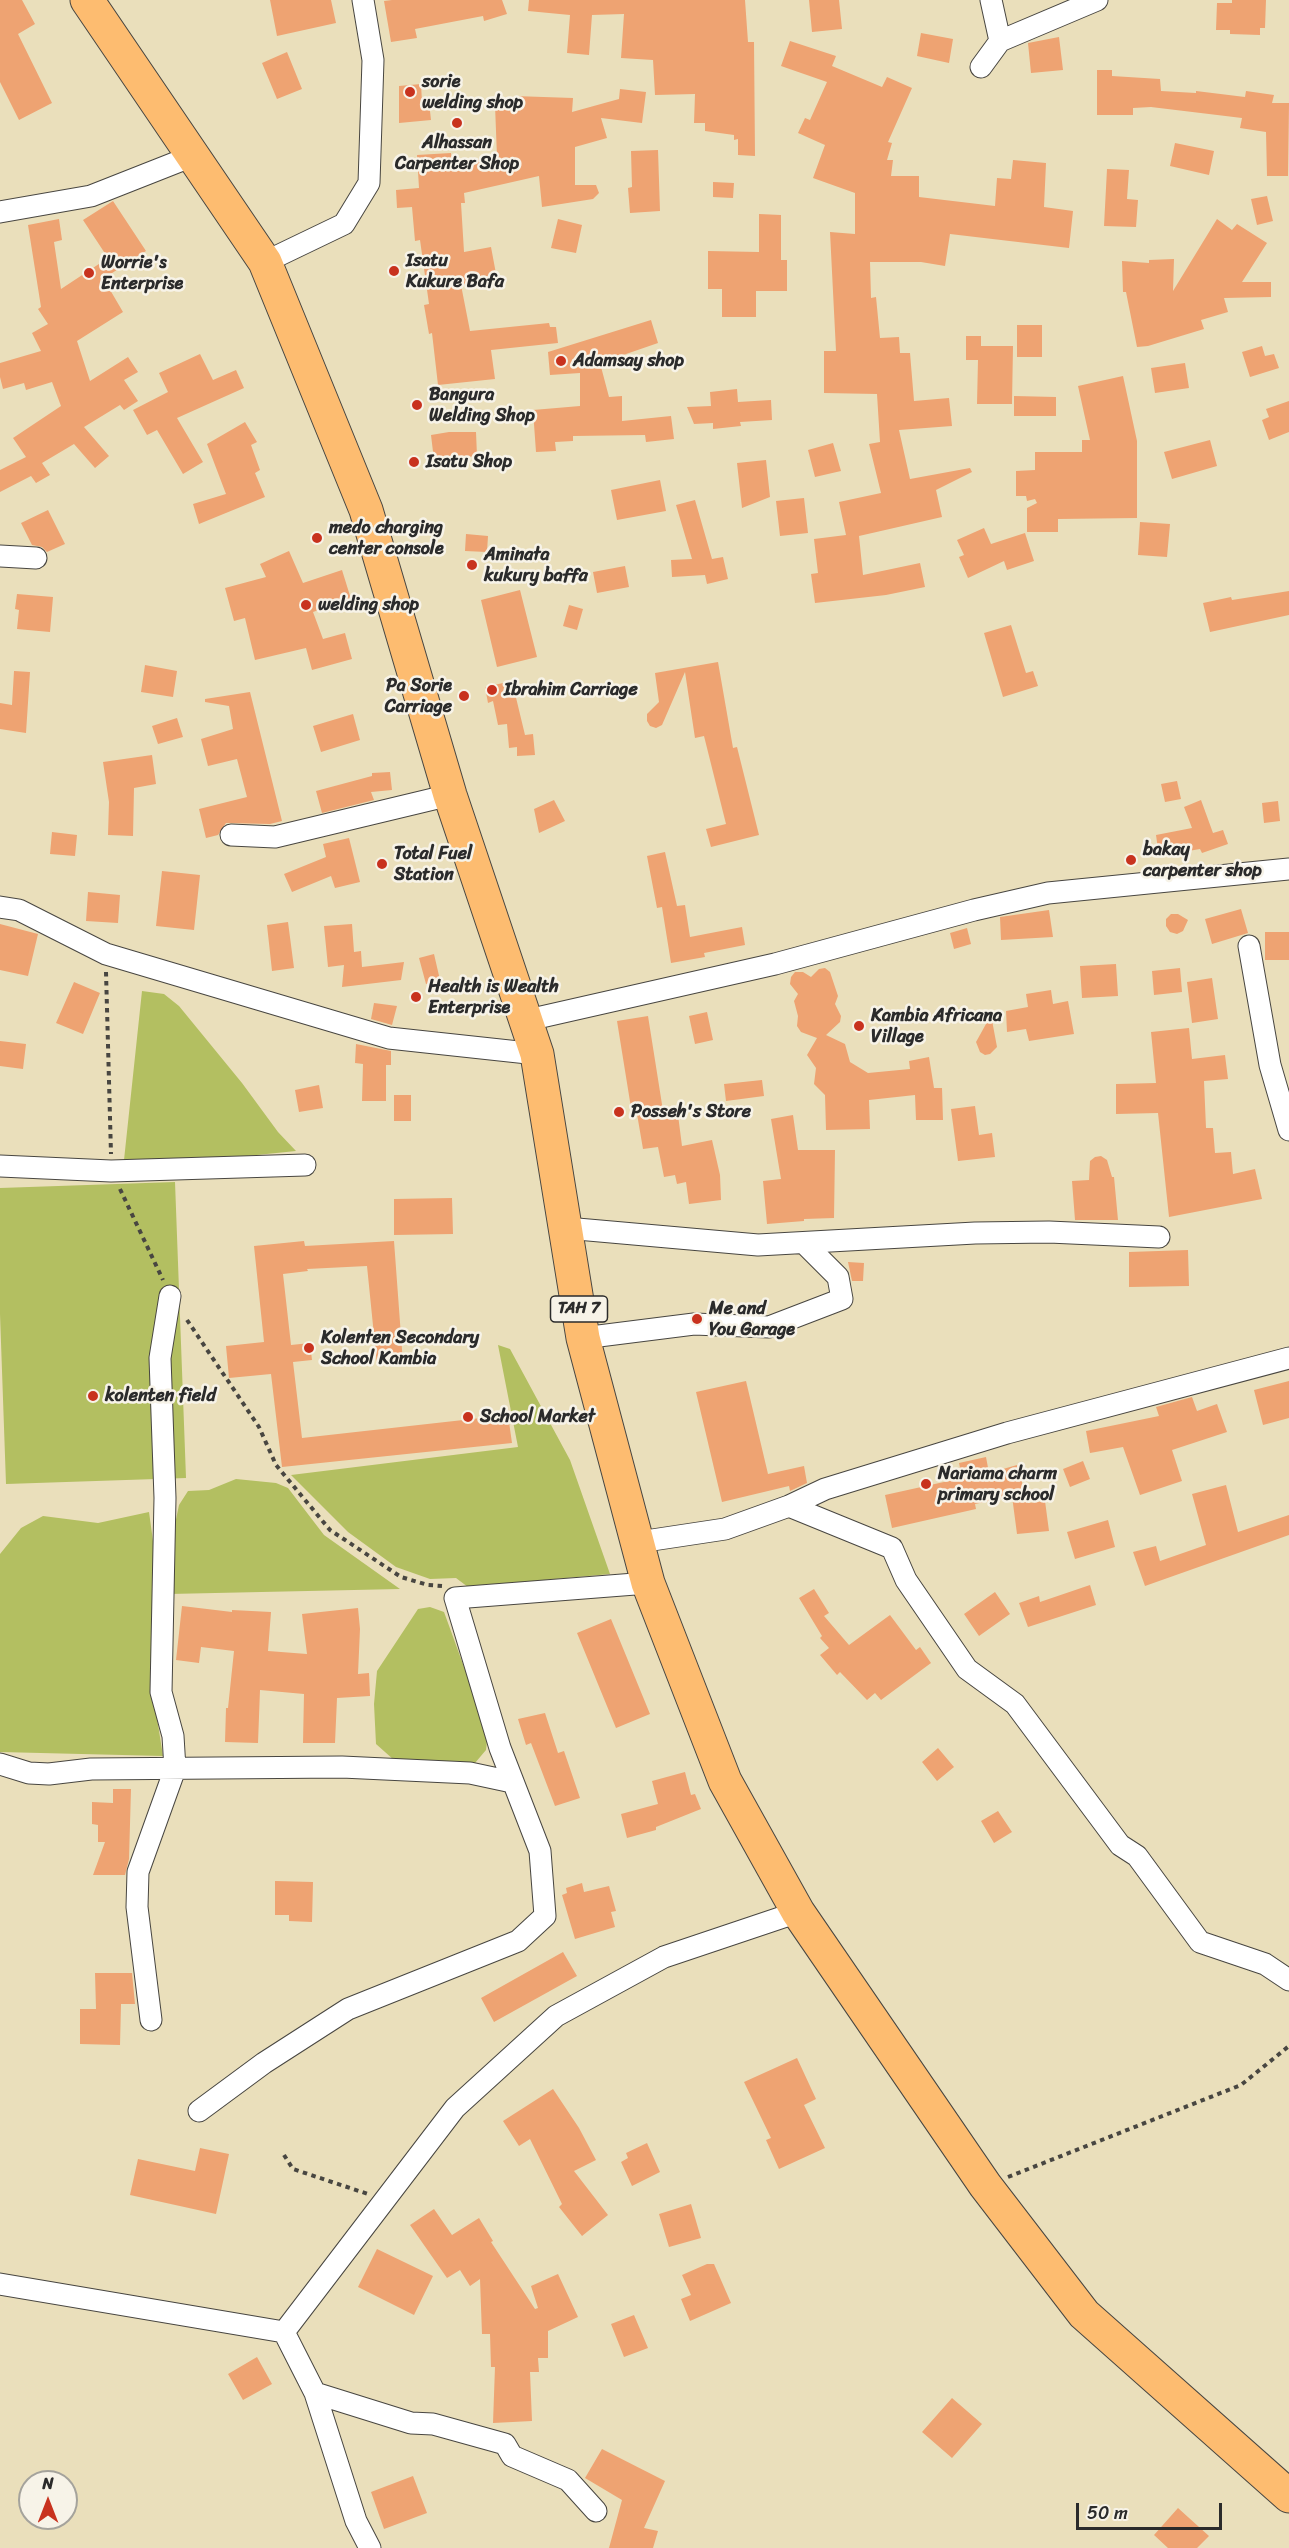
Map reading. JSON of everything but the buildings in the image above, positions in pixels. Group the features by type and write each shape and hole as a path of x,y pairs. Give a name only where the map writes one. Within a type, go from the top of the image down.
{"highway":[{"name":"TAH 7","path":"87,0 195,155 265,262 366,510 450,795 528,1020 537,1054 584,1338 648,1583 725,1780 798,1912 985,2185 1084,2314 1289,2496"}],"street":[{"path":"265,262 344,224 369,183 373,60 363,0"},
{"path":"991,0 1000,41"},
{"path":"981,67 1000,41 1097,0"},
{"path":"0,212 92,196 195,155"},
{"path":"0,556 36,558"},
{"path":"231,835 275,837 450,795"},
{"path":"528,1020 775,964 974,910 1048,893 1289,869"},
{"path":"0,907 19,910 106,954 389,1038 537,1054"},
{"path":"1249,946 1270,1065 1289,1130"},
{"path":"0,1166 111,1171 305,1165"},
{"path":"566,1227 758,1245 975,1233 1050,1232 1159,1237"},
{"path":"584,1338 694,1324 769,1327 842,1299 838,1277 805,1244"},
{"path":"151,2020 137,1907 138,1872 175,1769 173,1736 161,1692 165,1498 160,1358 170,1296"},
{"path":"639,1542 725,1529 789,1506 825,1489 1006,1433 1289,1358"},
{"path":"789,1506 892,1548 906,1580 967,1669 1015,1704 1120,1845 1137,1856 1200,1942 1265,1964 1289,1980"},
{"path":"199,2111 264,2063 348,2009 518,1941 545,1916 540,1851 512,1782 455,1598 648,1583"},
{"path":"0,1764 29,1773 49,1774 90,1769 354,1767 470,1773 512,1782"},
{"path":"284,2332 341,2256 389,2199 455,2108 556,2016 664,1957 798,1912"},
{"path":"0,2284 284,2332"},
{"path":"284,2332 315,2392 356,2521 370,2548"},
{"path":"315,2392 411,2423 433,2424 505,2444 512,2456 568,2480 596,2511"}],"path":[{"path":"106,954 111,1171 170,1296 259,1427 276,1465 330,1530 401,1578 428,1585 445,1586 455,1598"},
{"path":"985,2185 1241,2085 1289,2046"},
{"path":"284,2155 293,2169 351,2190 389,2199"}],"green space":[{"path":"142,991 164,994 179,1006 242,1083 278,1132 296,1151 188,1162 124,1160"},
{"name":"kolenten field","path":"175,1182 186,1478 6,1484 0,1314 0,1188"},
{"path":"498,1345 510,1349 570,1460 610,1574 468,1587 456,1578 430,1579 396,1567 348,1532 291,1475 518,1447"},
{"path":"236,1479 276,1483 288,1488 324,1535 400,1589 169,1594 170,1548 179,1505 188,1491 209,1490"},
{"path":"149,1512 153,1541 153,1693 163,1756 0,1752 0,1554 21,1528 43,1516 98,1523"},
{"path":"430,1607 444,1612 488,1733 486,1750 475,1763 399,1762 376,1744 374,1704 377,1671 418,1609"}],"place":[{"name":"sorie welding shop","path":"410,92"},
{"name":"Alhassan Carpenter Shop","path":"457,123"},
{"name":"Isatu Kukure Bafa","path":"394,271"},
{"name":"Worrie's Enterprise","path":"89,273"},
{"name":"Adamsay shop","path":"561,361"},
{"name":"Bangura Welding Shop","path":"417,405"},
{"name":"Isatu Shop","path":"414,462"},
{"name":"medo charging center console","path":"317,538"},
{"name":"Aminata kukury baffa","path":"472,565"},
{"name":"welding shop","path":"306,605"},
{"name":"Ibrahim Carriage","path":"492,690"},
{"name":"Pa Sorie Carriage","path":"464,696"},
{"name":"bakay carpenter shop","path":"1131,860"},
{"name":"Total Fuel Station","path":"382,864"},
{"name":"Health is Wealth Enterprise","path":"416,997"},
{"name":"Kambia Africana Village","path":"859,1026"},
{"name":"Posseh's Store","path":"619,1112"},
{"name":"Me and You Garage","path":"697,1319"},
{"name":"Kolenten Secondary School Kambia","path":"309,1348"},
{"name":"kolenten field","path":"93,1396"},
{"name":"School Market","path":"468,1417"},
{"name":"Nariama charm primary school","path":"926,1484"}]}
